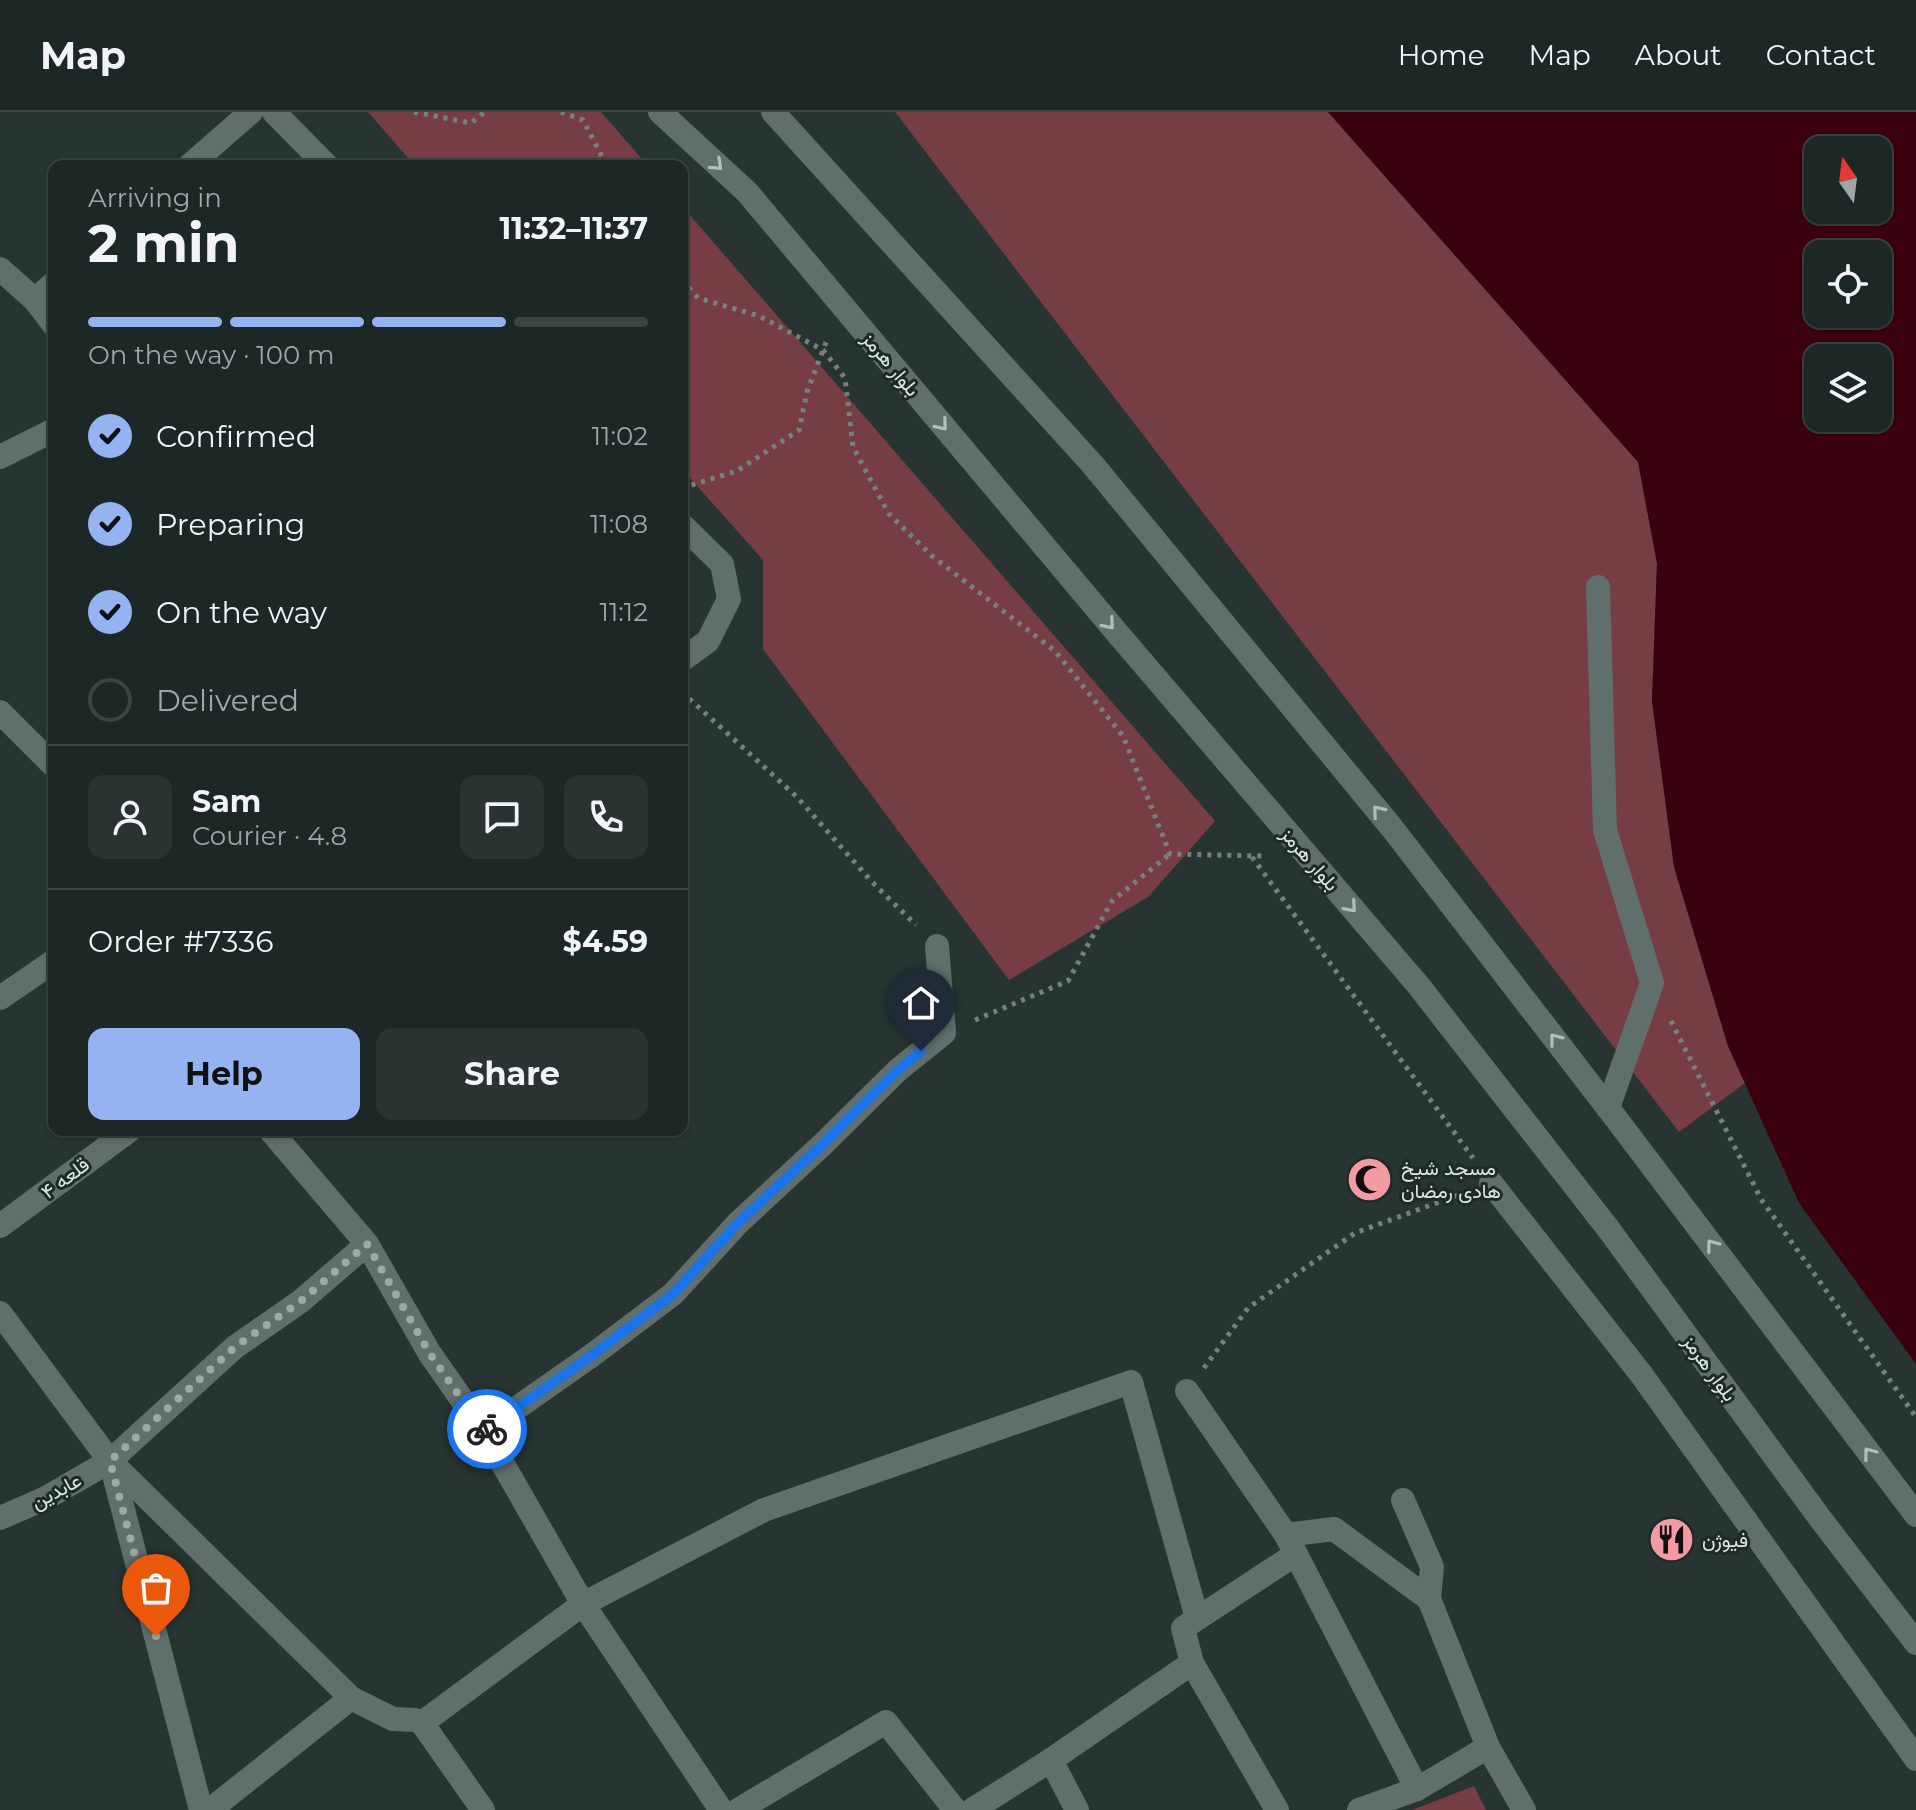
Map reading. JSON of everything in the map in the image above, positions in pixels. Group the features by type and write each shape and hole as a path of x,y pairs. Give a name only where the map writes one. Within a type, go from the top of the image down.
{"street":[{"path":"196,160 251,112"},
{"path":"274,112 321,160"},
{"name":"بلوار هرمز","path":"660,112 747,192 1418,985 1610,1231 1822,1521 1916,1643"},
{"path":"773,112 1093,465 1392,828 1916,1515"},
{"path":"0,269 35,300 48,317"},
{"path":"35,300 48,288"},
{"path":"0,457 48,433"},
{"path":"688,531 722,564 729,599 708,641 688,656"},
{"path":"1598,587 1605,830 1652,983 1608,1108"},
{"path":"0,712 48,760"},
{"path":"484,1431 673,1294 738,1223 898,1070 944,1033 937,946"},
{"path":"0,998 48,965"},
{"name":"قلعه ۴","path":"0,1226 122,1136"},
{"path":"275,1136 367,1244 430,1354 484,1431 583,1604 721,1810"},
{"path":"1491,1183 1641,1374 1916,1759"},
{"name":"عابدین","path":"0,1518 46,1498 110,1461 235,1347 301,1301 367,1244"},
{"path":"0,1313 110,1461 351,1698 393,1719 422,1723 483,1810"},
{"path":"422,1723 583,1604 764,1510 1131,1382 1197,1618"},
{"path":"1187,1391 1291,1544 1417,1789"},
{"path":"110,1461 201,1810"},
{"path":"1403,1500 1432,1567 1429,1599 1488,1747 1524,1810"},
{"path":"1277,1810 1192,1663 1183,1628 1291,1544 1334,1529 1429,1599"},
{"path":"972,1810 1192,1663"},
{"path":"210,1810 351,1698"},
{"path":"738,1810 886,1722 955,1810"},
{"path":"1359,1810 1417,1789 1488,1747"},
{"path":"1051,1760 1077,1810"}],"path":[{"path":"414,112 471,123 485,112"},
{"path":"561,112 583,120 604,160"},
{"path":"688,287 698,298 759,316 823,350 845,378 853,447 889,514 932,556 1055,651 1123,736 1170,854"},
{"path":"688,486 737,471 799,430 807,392 829,332"},
{"path":"688,697 797,797 872,882 937,946"},
{"path":"944,1033 1068,981 1112,901 1170,854 1308,857"},
{"path":"1187,1391 1248,1308 1355,1233 1491,1183 1251,856"},
{"path":"1652,983 1761,1199 1916,1417"}],"shaded area":[{"path":"368,112 601,112 643,160 410,160"},
{"path":"895,112 1328,112 1638,462 1657,563 1652,701 1674,867 1728,1046 1745,1083 1679,1132"},
{"path":"1328,112 1916,112 1916,1364 1799,1203 1728,1046 1674,867 1652,701 1657,563 1638,462"},
{"path":"688,213 1215,821 1148,897 1009,980 763,649 763,560 688,476"},
{"path":"1474,1786 1486,1810 1412,1810"}],"way so far":[{"path":"156,1636 110,1461 235,1347 301,1301 367,1244 430,1354 484,1431 487,1429"}],"place":[{"name":"مسجد شیخ هادی رمضان","path":"1370,1180"},
{"name":"فیوژن","path":"1671,1540"}],"route":[{"path":"487,1429 673,1294 738,1223 921,1051"}]}
